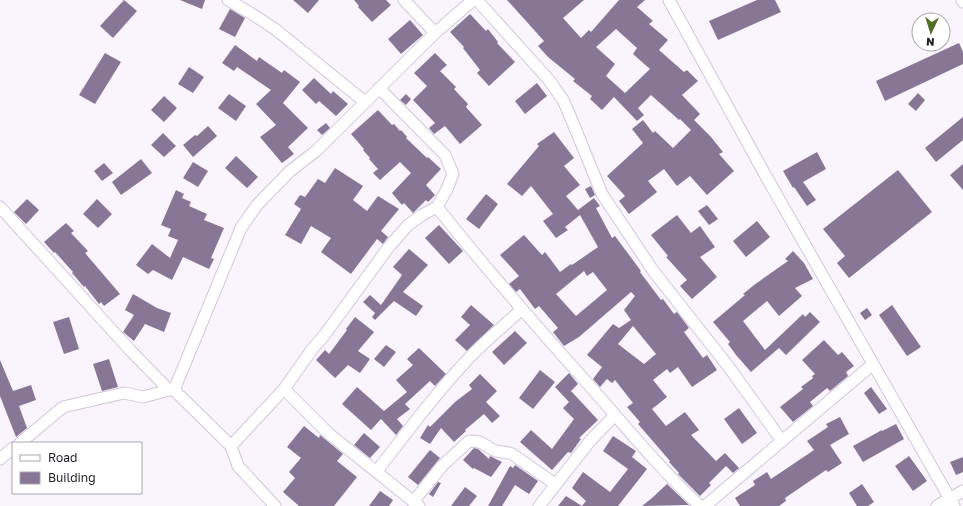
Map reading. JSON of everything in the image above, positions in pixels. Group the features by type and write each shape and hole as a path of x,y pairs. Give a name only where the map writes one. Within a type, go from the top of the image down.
{"street":[{"path":"228,0 275,29 365,102"},
{"path":"404,0 435,33"},
{"path":"171,390 241,228 257,205 290,171 316,150 435,33 473,0"},
{"path":"477,0 550,80 563,100 602,194 654,272 728,366 782,441"},
{"path":"669,0 767,178 951,502"},
{"path":"231,446 284,389 388,248 408,225 422,215 437,208 447,189 453,174 445,154 379,88"},
{"path":"0,207 130,350 231,446 238,466 275,506"},
{"path":"437,208 522,309 664,471 700,506"},
{"path":"377,471 448,381 522,309"},
{"path":"705,506 873,364"},
{"path":"284,389 328,433 416,504 442,466 469,441 484,443 491,449 512,454 555,484"},
{"path":"21,442 63,407 124,393 143,397 171,390"},
{"path":"539,506 590,441 615,415"},
{"path":"0,459 12,449"},
{"path":"937,506 951,502 963,491"}],"building":[{"path":"124,0 137,11 113,38 100,26"},
{"path":"180,0 205,0 202,9"},
{"path":"293,0 319,0 308,13"},
{"path":"354,0 386,0 391,5 372,22 358,7 359,6"},
{"path":"507,0 584,0 563,18 581,38 589,30 591,32 619,0 645,0 637,7 653,21 649,24 668,40 659,50 684,72 687,70 698,81 682,95 700,114 694,120 723,152 719,154 734,171 707,195 690,176 677,186 664,169 648,181 657,192 629,214 619,201 625,196 607,176 643,143 632,129 643,120 653,133 655,131 673,148 691,130 651,95 638,108 644,115 637,121 614,97 602,110 590,99 592,96 573,81 575,79 548,57 538,46 544,41","holes":["616,29 637,48 633,54 650,69 625,93 606,76 615,64 596,47"]},
{"path":"757,0 775,0 781,12 718,40 709,21"},
{"path":"230,9 245,18 235,37 219,29"},
{"path":"470,14 486,31 488,29 498,42 497,43 515,62 489,86 477,73 480,70 463,48 464,47 450,32"},
{"path":"410,20 423,35 401,54 388,39"},
{"path":"959,43 963,52 963,64 885,101 876,81 939,52 951,52 951,47"},
{"path":"235,45 257,61 259,57 282,73 284,70 300,82 283,103 308,128 288,147 294,154 282,163 260,137 276,125 256,104 271,90 237,67 234,71 222,63"},
{"path":"105,53 121,62 95,104 79,95"},
{"path":"435,53 447,65 440,71 456,87 454,89 468,104 466,107 482,125 460,144 445,126 434,134 429,128 435,123 413,100 427,86 414,73"},
{"path":"189,67 204,77 193,93 178,84"},
{"path":"314,78 331,94 333,91 348,104 336,116 319,101 316,104 302,90"},
{"path":"537,83 547,96 525,114 515,101"},
{"path":"918,93 925,100 916,111 908,104"},
{"path":"229,94 246,106 236,121 218,108"},
{"path":"406,94 411,99 406,105 400,100"},
{"path":"164,96 177,108 164,122 151,110"},
{"path":"378,110 392,125 394,124 400,131 401,130 407,137 406,138 427,158 428,157 441,169 426,185 435,195 428,202 426,200 413,213 404,203 402,205 392,193 411,173 400,162 380,180 373,173 378,169 351,134"},
{"path":"963,117 963,140 936,162 925,148"},
{"path":"326,123 330,128 322,135 317,130"},
{"path":"208,126 217,136 193,157 183,145 195,135 197,136"},
{"path":"554,132 574,158 564,166 580,185 566,196 578,210 594,198 600,206 596,208 612,238 615,236 661,300 663,299 674,314 677,312 689,328 684,332 703,358 707,355 717,370 692,387 678,367 670,373 667,369 653,380 667,397 652,409 666,426 685,412 699,430 691,435 716,461 725,453 739,468 733,473 726,466 709,483 711,485 700,496 678,474 679,473 669,462 670,461 638,424 640,422 627,407 633,403 615,380 612,383 607,379 600,387 593,379 602,367 587,355 613,324 619,328 631,320 624,310 635,296 631,292 579,337 564,346 553,332 558,328 539,306 535,309 520,289 516,292 509,284 519,276 500,255 524,235 542,255 545,252 560,272 598,247 580,215 565,227 568,230 556,238 543,221 553,214 531,186 522,196 507,184 539,146 537,144","holes":["584,271 587,276 593,272 607,290 576,316 556,294","633,326 656,354 644,364 618,344"]},
{"path":"163,133 176,146 164,157 151,145"},
{"path":"817,152 826,169 803,182 816,200 807,206 794,187 793,188 783,171"},
{"path":"236,156 258,177 247,188 225,168"},
{"path":"141,159 152,173 121,195 112,182"},
{"path":"193,162 208,171 198,187 183,178"},
{"path":"104,163 113,173 102,181 94,171"},
{"path":"963,164 963,190 950,175"},
{"path":"335,168 363,186 353,200 367,211 378,196 399,209 381,231 388,237 383,244 377,239 351,274 321,252 331,238 311,226 301,244 285,235 301,209 294,204 300,195 305,197 318,179 325,183"},
{"path":"898,170 932,212 849,278 837,263 845,256 823,229"},
{"path":"591,186 595,195 590,198 585,189"},
{"path":"176,190 184,194 182,198 191,202 189,206 207,214 204,220 224,228 211,258 214,259 209,269 183,257 172,280 153,270 148,274 136,265 152,244 170,258 178,240 168,236 171,229 161,225"},
{"path":"486,194 498,204 479,229 466,219"},
{"path":"27,199 39,210 26,224 14,212"},
{"path":"97,199 112,214 98,228 83,214"},
{"path":"707,205 718,219 709,225 698,211"},
{"path":"677,215 691,233 700,226 715,247 700,257 717,277 692,299 680,286 687,280 666,257 668,256 651,235"},
{"path":"757,221 770,237 746,257 733,241"},
{"path":"66,223 74,231 71,233 88,251 85,253 120,294 104,306 101,302 99,304 85,286 84,287 72,273 73,272 44,242"},
{"path":"439,225 463,251 449,264 425,238"},
{"path":"409,249 428,265 403,292 423,306 416,316 394,301 375,320 372,317 375,313 363,302 370,295 381,305 402,275 393,267"},
{"path":"793,251 804,263 813,279 795,288 802,296 779,316 767,301 743,321 765,350 803,314 805,317 810,312 820,322 786,355 779,348 751,372 736,355 728,344 730,342 713,322 745,295 743,294 754,285 788,261 785,259"},
{"path":"133,294 157,308 171,313 164,332 145,324 134,341 123,332 134,315 125,310"},
{"path":"471,305 494,325 467,351 455,340 470,325 461,317"},
{"path":"892,305 921,347 907,356 879,315"},
{"path":"867,308 872,315 865,320 860,313"},
{"path":"69,317 79,349 64,354 53,322"},
{"path":"355,317 374,332 358,351 370,359 360,373 348,365 335,378 316,360 325,350 329,354"},
{"path":"515,331 527,343 504,365 492,352"},
{"path":"824,340 838,355 842,352 854,366 846,372 848,376 830,391 827,388 810,402 813,406 793,422 780,407 803,389 801,387 813,378 812,376 815,374 802,360"},
{"path":"386,345 396,352 384,367 374,359"},
{"path":"419,348 446,374 435,386 430,381 405,404 410,409 397,419 403,426 396,435 381,419 371,430 342,404 357,387 384,411 407,392 396,380 413,365 407,359"},
{"path":"109,359 118,387 102,391 93,364"},
{"path":"0,360 13,391 31,385 36,400 19,406 27,428 16,437 0,396"},
{"path":"540,370 555,382 533,409 519,398"},
{"path":"569,373 578,384 571,391 598,420 579,438 581,439 571,453 568,452 552,470 520,442 531,430 552,449 574,419 563,408 569,402 555,387"},
{"path":"480,374 497,391 486,402 500,416 492,423 484,414 465,430 466,431 454,442 441,428 430,444 420,438 428,425 430,427 455,402 472,389 469,385"},
{"path":"871,387 887,409 879,414 864,393"},
{"path":"739,408 757,433 742,444 724,419"},
{"path":"840,417 849,434 830,445 842,463 828,472 826,470 785,498 786,501 779,506 740,506 735,498 755,485 753,481 767,472 771,479 814,450 807,441 828,427 826,424"},
{"path":"896,424 904,439 863,462 853,446"},
{"path":"304,426 319,438 320,435 343,454 337,461 357,477 334,506 299,506 283,492 295,478 289,472 301,458 287,447"},
{"path":"364,433 380,447 370,458 354,445"},
{"path":"613,436 636,451 632,457 647,469 618,506 582,506 586,501 572,488 583,472 610,492 628,469 603,451"},
{"path":"474,448 478,449 489,459 490,456 502,462 491,477 474,468 473,469 463,460"},
{"path":"430,450 440,458 418,485 408,477"},
{"path":"909,456 927,481 913,491 895,466"},
{"path":"963,457 963,472 956,475 950,462"},
{"path":"515,465 538,481 529,494 515,485 502,506 488,506 510,466 513,468"},
{"path":"438,482 441,483 433,497 429,494"},
{"path":"667,484 689,505 642,506 652,498"},
{"path":"862,484 874,502 868,506 857,506 849,493"},
{"path":"465,487 477,496 469,506 451,506"},
{"path":"380,491 393,500 389,506 369,506"},
{"path":"566,496 582,506 558,506"}]}
